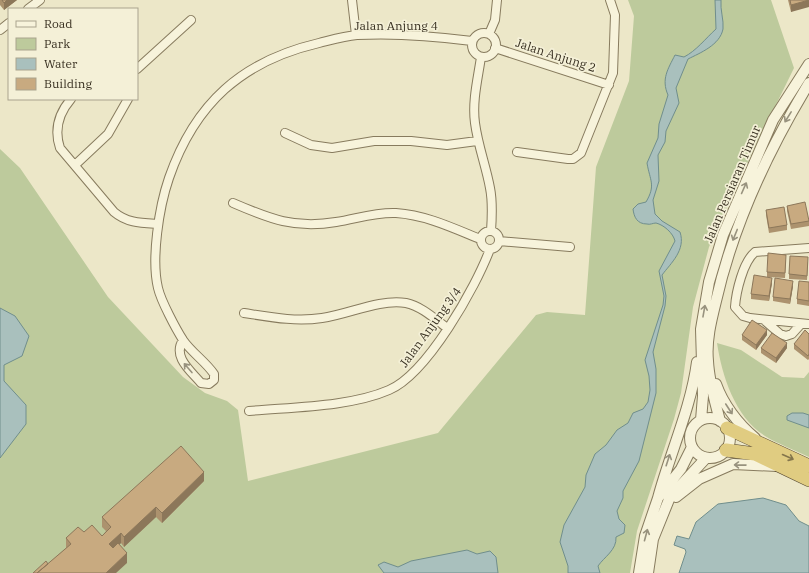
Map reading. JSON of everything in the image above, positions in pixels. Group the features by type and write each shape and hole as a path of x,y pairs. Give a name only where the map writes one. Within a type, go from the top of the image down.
{"highway":[{"path":"724,424 767,447 809,466"},
{"path":"726,450 755,454 809,480"}],"street":[{"path":"29,8 40,0"},
{"path":"352,0 356,35"},
{"path":"489,34 495,20 497,0"},
{"path":"517,152 568,160 581,154 613,73 615,15 610,0"},
{"path":"138,68 191,20"},
{"path":"479,34 489,34 495,40 495,48 490,55 482,57 473,51 472,41 479,34"},
{"name":"Jalan Anjung 4","path":"184,340 179,350 182,360 201,383 209,384 214,380 214,374 184,340 158,289 156,275 158,224 161,206 174,165 185,140 213,100 244,73 283,53 356,35 422,36 472,41"},
{"name":"Jalan Anjung 2","path":"495,48 609,85"},
{"path":"482,57 475,94 475,121 477,141 490,188 492,202 491,231"},
{"name":"Jalan Persiaran Timur","path":"701,420 701,328 709,282 723,234 773,120 809,64"},
{"name":"Jalan Persiaran Timur","path":"724,424 712,391 708,361 709,331 720,284 733,237 783,126 809,83"},
{"path":"70,100 60,115 58,140 60,148 114,212 122,219 142,223 158,224"},
{"path":"75,165 108,134 127,100"},
{"path":"285,133 311,145 332,148 374,141 411,141 447,145 477,141"},
{"path":"233,202 269,218 284,222 303,224 330,223 372,214 412,214 429,218 480,239 484,248 490,250 496,247 499,241 498,236 491,231"},
{"path":"480,239 484,233 491,231"},
{"path":"499,241 570,248"},
{"path":"805,324 742,316 735,308 737,288 751,256 761,250 809,248"},
{"name":"Jalan Anjung 3/4","path":"249,411 355,401 390,390 405,381 417,370 448,328 470,294 490,250"},
{"path":"244,313 286,320 307,320 323,318 394,302 417,307 448,328"},
{"path":"764,320 780,334 786,336 792,334 805,324"},
{"path":"639,573 645,536 694,382 701,328"},
{"path":"708,361 719,394 733,416 751,435 767,447"},
{"path":"711,418 724,424 730,435 726,450 714,458 706,458 697,454 692,447 690,439 691,431 695,424 701,420 711,418"},
{"path":"658,498 681,469 692,447"},
{"path":"648,573 653,539 670,497 684,480 706,458"},
{"path":"667,503 699,479 733,464 779,466"}],"green space":[{"path":"628,0 771,0 794,68 740,178 709,247 693,307 681,393 674,419 637,531 630,573 0,573 0,149 20,168 108,297 183,377 205,393 227,401 238,410 248,481 438,433 536,315 547,312 585,315 596,167 629,81 634,16"},
{"path":"717,343 741,350 782,377 804,378 809,372 809,457 765,436 746,418 738,407 726,382"}],"water":[{"path":"715,0 721,0 723,29 721,35 709,48 688,59 676,88 679,103 666,131 665,142 658,155 659,181 653,200 655,214 662,221 680,232 681,245 677,256 662,275 666,296 665,306 653,352 656,369 656,393 639,461 623,491 623,498 617,511 619,519 625,525 624,533 616,537 616,542 612,550 598,566 600,573 568,573 568,566 560,542 564,525 585,487 586,475 595,454 606,445 617,430 628,423 633,413 643,409 648,402 650,390 649,376 645,360 663,305 664,296 659,271 675,241 670,232 662,226 656,223 644,224 638,221 634,215 633,209 638,204 646,202 652,187 647,163 658,138 659,124 668,95 665,84 666,74 675,55 684,57 697,48 716,29"},
{"path":"0,308 15,316 29,336 22,356 4,365 4,381 26,405 26,424 0,458"},
{"path":"792,413 803,413 809,415 809,428 787,420 787,416"},
{"path":"763,498 786,505 799,521 809,526 809,573 679,573 686,552 685,549 674,545 677,536 689,539 696,522 718,504"},
{"path":"467,550 477,554 490,551 496,557 498,573 384,573 378,565 384,562 398,567 411,561"}],"building":[{"path":"790,0 809,0 791,5"},
{"path":"805,202 809,221 791,224 787,206"},
{"path":"784,207 787,225 769,228 766,210"},
{"path":"768,253 786,255 785,273 767,272"},
{"path":"790,256 808,257 807,276 789,274"},
{"path":"754,275 772,278 769,296 751,294"},
{"path":"775,278 793,281 790,299 773,297"},
{"path":"799,281 809,282 809,301 797,299"},
{"path":"752,320 767,330 756,345 742,335"},
{"path":"805,330 809,334 808,356 794,344"},
{"path":"772,333 787,343 776,358 761,348"},
{"path":"181,446 204,472 162,513 156,507 124,537 121,533 109,544 113,548 118,543 127,553 106,573 37,573 71,544 66,538 78,527 84,532 92,525 102,536 111,527 102,517"},
{"path":"46,561 48,564 37,573 33,573"}]}
